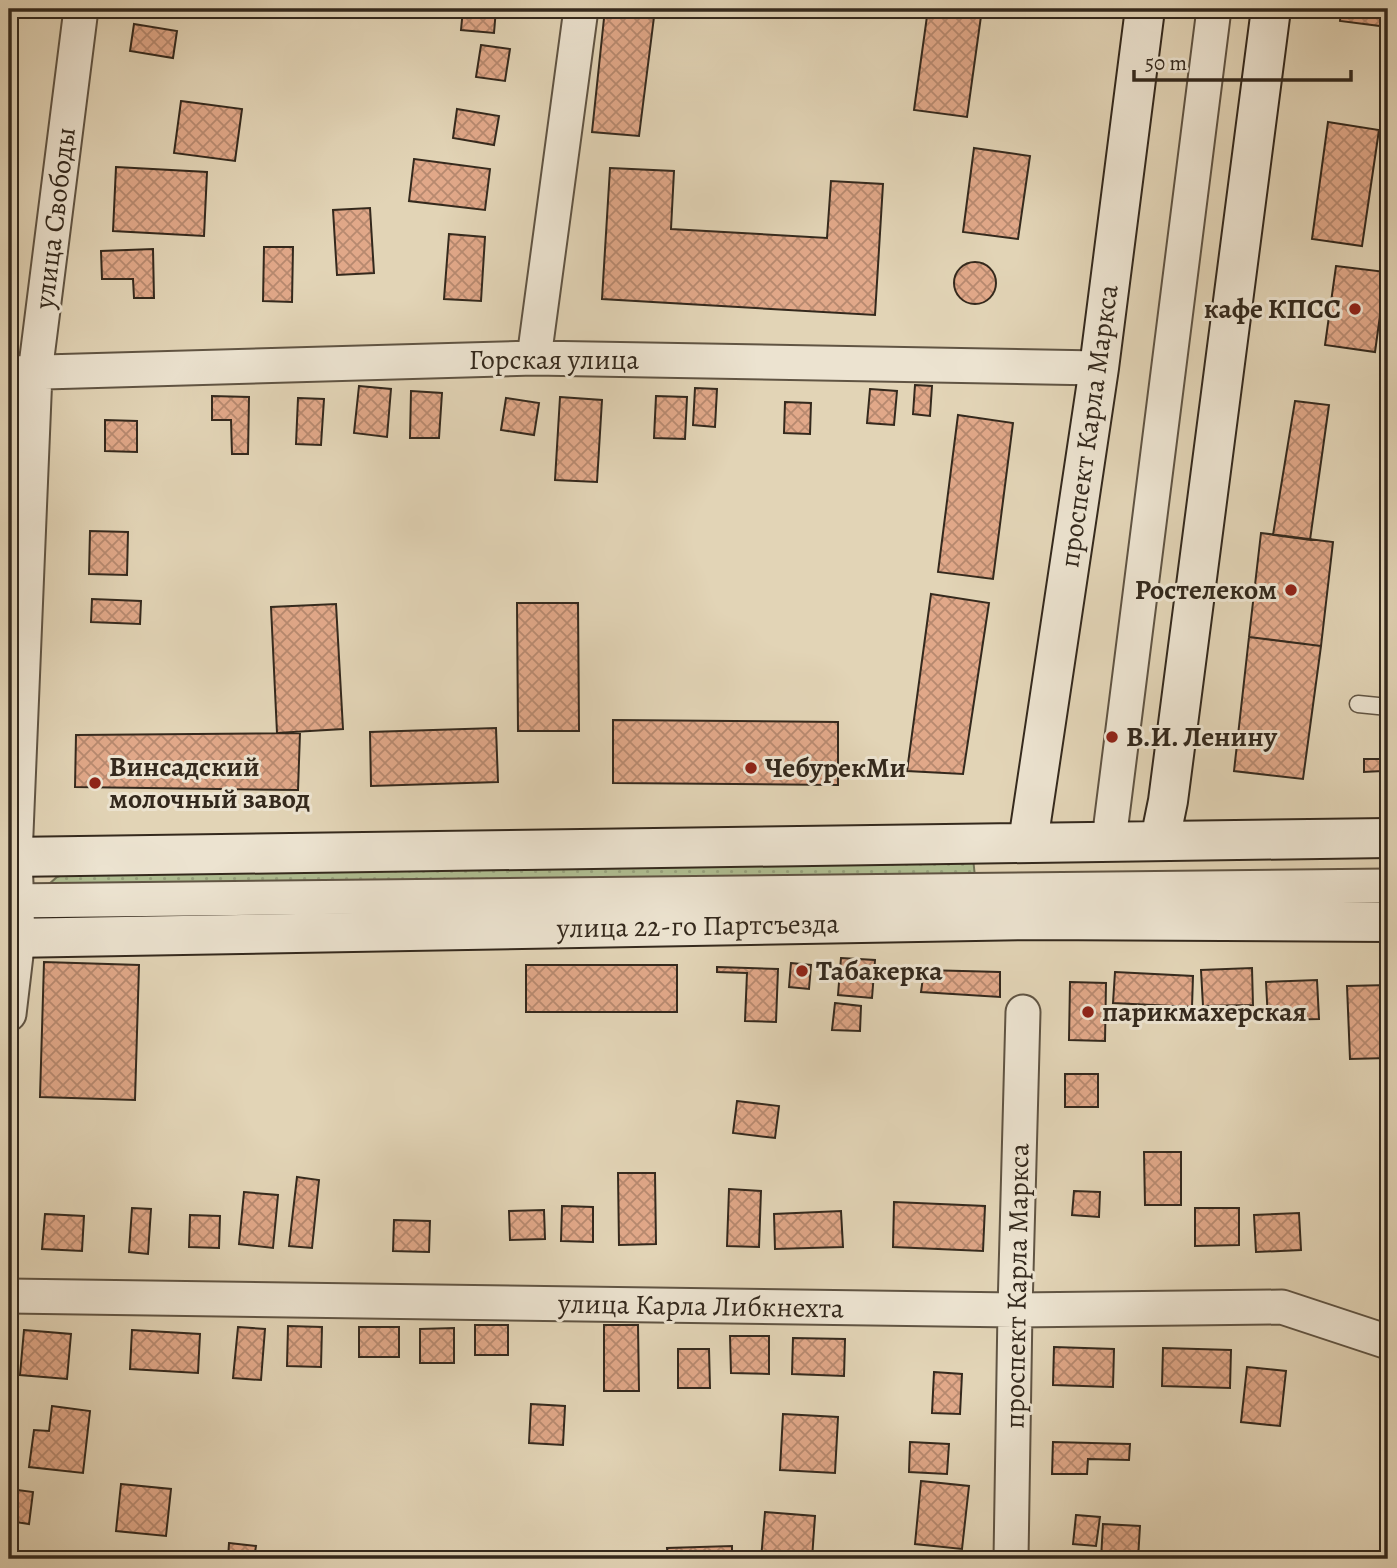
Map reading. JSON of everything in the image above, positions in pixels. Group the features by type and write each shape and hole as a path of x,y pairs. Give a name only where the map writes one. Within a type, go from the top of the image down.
{"main road":[{"name":"проспект Карла Маркса","path":"1028,842 1099,368 1144,9"},
{"path":"1160,840 1271,9"},
{"path":"12,857 1388,838"},
{"name":"улица 22-го Партсъезда","path":"13,919 1388,922"}],"street":[{"name":"улица Свободы","path":"9,1014 16,958 12,857 22,373 81,9"},
{"path":"534,358 581,9"},
{"path":"1109,840 1214,9"},
{"name":"Горская улица","path":"22,373 534,358 1099,368"},
{"path":"13,919 1388,886"},
{"name":"проспект Карла Маркса","path":"1012,1559 1023,1012"},
{"name":"улица Карла Либкнехта","path":"9,1296 1016,1310 1282,1307 1388,1342"}],"lane":[{"path":"1359,704 1388,707"}],"green space":[{"path":"973,858 975,877 48,885 57,877 71,872"}],"building":[{"path":"463,9 496,9 494,33 461,30"},
{"path":"605,9 655,9 639,136 592,132"},
{"path":"928,9 982,9 967,117 914,110"},
{"path":"1341,9 1388,9 1388,27 1340,21"},
{"path":"134,24 177,31 173,58 130,51"},
{"path":"481,45 510,49 505,81 476,77"},
{"path":"181,101 242,109 235,161 174,153"},
{"path":"457,109 499,116 494,145 453,138"},
{"path":"1328,122 1379,130 1362,246 1312,239"},
{"path":"974,148 1030,156 1018,239 963,232"},
{"path":"414,159 490,169 485,210 409,201"},
{"path":"116,167 207,172 204,236 113,231"},
{"path":"610,168 674,171 671,229 827,238 831,181 883,184 875,315 602,299"},
{"path":"370,208 374,273 337,275 333,210"},
{"path":"449,234 485,237 481,301 444,299"},
{"path":"264,247 293,247 292,302 263,301"},
{"path":"153,249 154,298 134,298 133,279 102,279 101,251"},
{"path":"975,262 990,268 996,283 990,298 975,304 960,298 954,283 960,268"},
{"name":"кафе КПСС","path":"1336,266 1386,272 1375,352 1325,345"},
{"path":"915,385 932,386 930,416 913,414"},
{"path":"359,386 391,389 387,437 354,433"},
{"path":"695,388 717,389 715,427 693,425"},
{"path":"870,389 897,391 894,425 867,423"},
{"path":"411,391 442,393 439,438 410,438"},
{"path":"212,396 249,397 248,454 232,454 231,420 212,420"},
{"path":"656,396 687,397 685,439 654,438"},
{"path":"560,397 602,400 597,482 555,480"},
{"path":"298,398 324,399 321,445 296,444"},
{"path":"506,398 539,403 534,435 501,430"},
{"path":"1295,401 1329,405 1310,540 1273,535"},
{"path":"785,402 811,403 810,434 784,433"},
{"path":"958,415 1013,423 993,579 938,572"},
{"path":"105,420 137,421 137,452 105,451"},
{"path":"90,531 128,532 127,575 89,574"},
{"name":"Ростелеком","path":"1261,533 1333,542 1321,646 1249,637"},
{"path":"931,594 989,603 963,774 907,771"},
{"path":"92,599 141,601 140,624 91,622"},
{"path":"517,603 578,603 579,731 518,731"},
{"path":"336,604 343,729 277,733 271,607"},
{"path":"1249,637 1321,646 1303,779 1234,771"},
{"path":"613,720 838,722 838,785 613,783"},
{"path":"496,728 498,782 371,786 370,732"},
{"path":"300,733 298,790 75,787 76,735"},
{"path":"1364,759 1381,759 1382,771 1364,772"},
{"path":"841,958 875,960 872,998 838,995"},
{"path":"44,962 139,965 135,1100 40,1097"},
{"path":"791,963 811,965 809,989 789,987"},
{"path":"526,965 677,965 677,1012 526,1012"},
{"path":"717,967 778,969 776,1022 745,1021 747,973 717,972"},
{"path":"1252,968 1253,1005 1203,1006 1201,970"},
{"path":"924,970 1000,972 1000,997 921,992"},
{"path":"1115,972 1193,976 1192,1007 1113,1003"},
{"path":"1317,980 1319,1019 1268,1020 1266,982"},
{"name":"парикмахерская","path":"1070,982 1106,983 1105,1041 1069,1040"},
{"path":"1388,985 1388,1058 1350,1059 1347,986"},
{"path":"835,1003 861,1006 860,1031 832,1030"},
{"path":"1065,1074 1098,1074 1098,1107 1065,1107"},
{"path":"737,1101 779,1106 775,1138 733,1133"},
{"path":"1144,1152 1181,1152 1181,1205 1145,1205"},
{"path":"618,1173 655,1173 656,1244 619,1245"},
{"path":"297,1177 319,1180 312,1248 289,1246"},
{"path":"729,1189 761,1191 759,1247 727,1246"},
{"path":"1074,1191 1100,1192 1099,1217 1072,1215"},
{"path":"244,1192 278,1195 273,1248 239,1244"},
{"path":"894,1202 985,1206 983,1251 893,1247"},
{"path":"562,1206 593,1207 593,1242 561,1241"},
{"path":"132,1208 151,1209 148,1254 129,1252"},
{"path":"1195,1208 1239,1208 1239,1245 1195,1246"},
{"path":"544,1210 545,1239 510,1240 509,1211"},
{"path":"841,1211 843,1247 775,1249 774,1214"},
{"path":"1299,1213 1301,1250 1256,1252 1254,1215"},
{"path":"45,1214 84,1216 82,1251 42,1249"},
{"path":"190,1215 220,1216 219,1248 189,1247"},
{"path":"394,1220 430,1221 429,1252 393,1251"},
{"path":"475,1325 508,1325 508,1355 475,1355"},
{"path":"604,1325 638,1325 639,1391 604,1391"},
{"path":"288,1326 322,1327 321,1367 287,1366"},
{"path":"238,1327 265,1329 261,1380 233,1378"},
{"path":"359,1327 399,1327 399,1357 359,1357"},
{"path":"454,1328 454,1363 420,1363 420,1329"},
{"path":"24,1330 71,1334 67,1379 20,1375"},
{"path":"132,1330 200,1334 198,1373 130,1369"},
{"path":"730,1336 769,1336 769,1374 731,1373"},
{"path":"793,1338 845,1339 844,1376 792,1374"},
{"path":"1054,1347 1114,1349 1113,1387 1053,1385"},
{"path":"1163,1348 1231,1350 1230,1388 1162,1386"},
{"path":"678,1349 709,1349 710,1388 678,1388"},
{"path":"1247,1367 1286,1371 1280,1426 1241,1422"},
{"path":"934,1372 962,1374 960,1414 932,1413"},
{"path":"531,1404 565,1406 563,1445 529,1443"},
{"path":"52,1406 90,1411 83,1473 29,1467 34,1430 49,1431"},
{"path":"783,1414 838,1417 835,1473 780,1470"},
{"path":"1384,1419 1388,1419 1388,1484 1384,1484"},
{"path":"910,1442 949,1444 947,1474 909,1472"},
{"path":"1053,1442 1130,1444 1129,1460 1088,1459 1087,1474 1052,1474"},
{"path":"921,1481 969,1486 962,1549 915,1544"},
{"path":"121,1484 171,1489 166,1536 116,1531"},
{"path":"10,1489 33,1492 29,1524 9,1521"},
{"path":"765,1512 815,1516 812,1559 761,1559"},
{"path":"1076,1515 1100,1517 1096,1546 1073,1544"},
{"path":"1103,1524 1140,1526 1138,1559 1101,1559"},
{"path":"229,1543 256,1546 254,1559 228,1559"},
{"path":"732,1546 732,1559 668,1559 667,1548"},
{"path":"93,1554 122,1556 122,1559 93,1559"}],"place":[{"name":"кафе КПСС","path":"1355,309"},
{"name":"Ростелеком","path":"1291,590"},
{"name":"В.И. Ленину","path":"1112,737"},
{"name":"ЧебурекМи","path":"751,768"},
{"name":"Винсадский молочный завод","path":"95,783"},
{"name":"Табакерка","path":"802,971"},
{"name":"парикмахерская","path":"1088,1012"}]}
